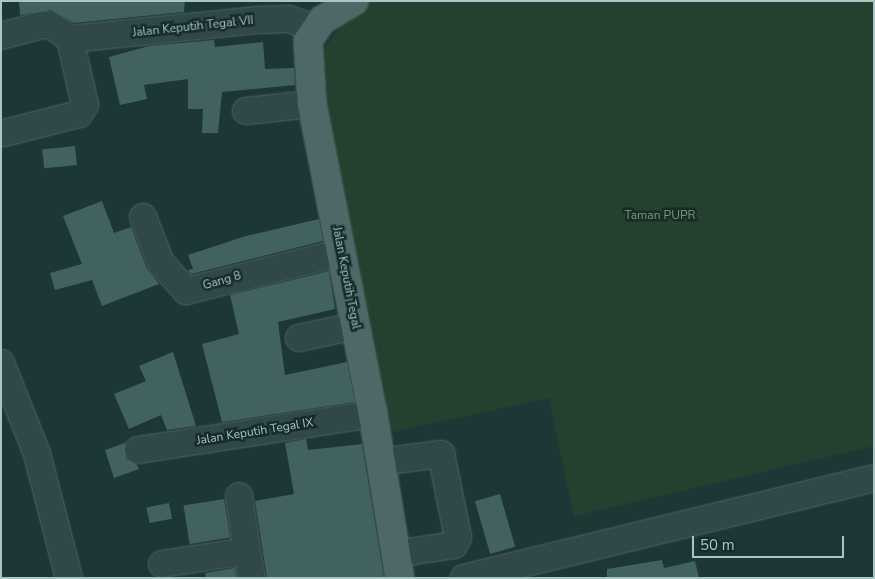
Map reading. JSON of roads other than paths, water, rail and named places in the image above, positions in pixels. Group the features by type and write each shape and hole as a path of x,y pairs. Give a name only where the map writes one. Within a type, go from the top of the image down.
{"main road":[{"path":"314,28 328,14 354,1"},
{"name":"Jalan Keputih Tegal","path":"314,28 308,41 312,104 373,414 398,566"}],"street":[{"name":"Jalan Keputih Tegal VII","path":"70,39 265,20 289,19 314,28"},
{"path":"1,36 42,24 51,25 70,39 84,110 4,133"},
{"path":"246,111 312,104"},
{"name":"Gang 8","path":"143,217 161,263 186,291 342,252"},
{"path":"299,338 355,326"},
{"path":"1,363 37,454 69,578"},
{"name":"Jalan Keputih Tegal IX","path":"138,450 373,414"},
{"path":"380,462 441,454 458,537 454,545 398,566"},
{"path":"464,578 874,478"},
{"path":"239,496 252,578"},
{"path":"162,564 247,551"}],"park label":[{"name":"Taman PUPR","path":"660,216"}]}
